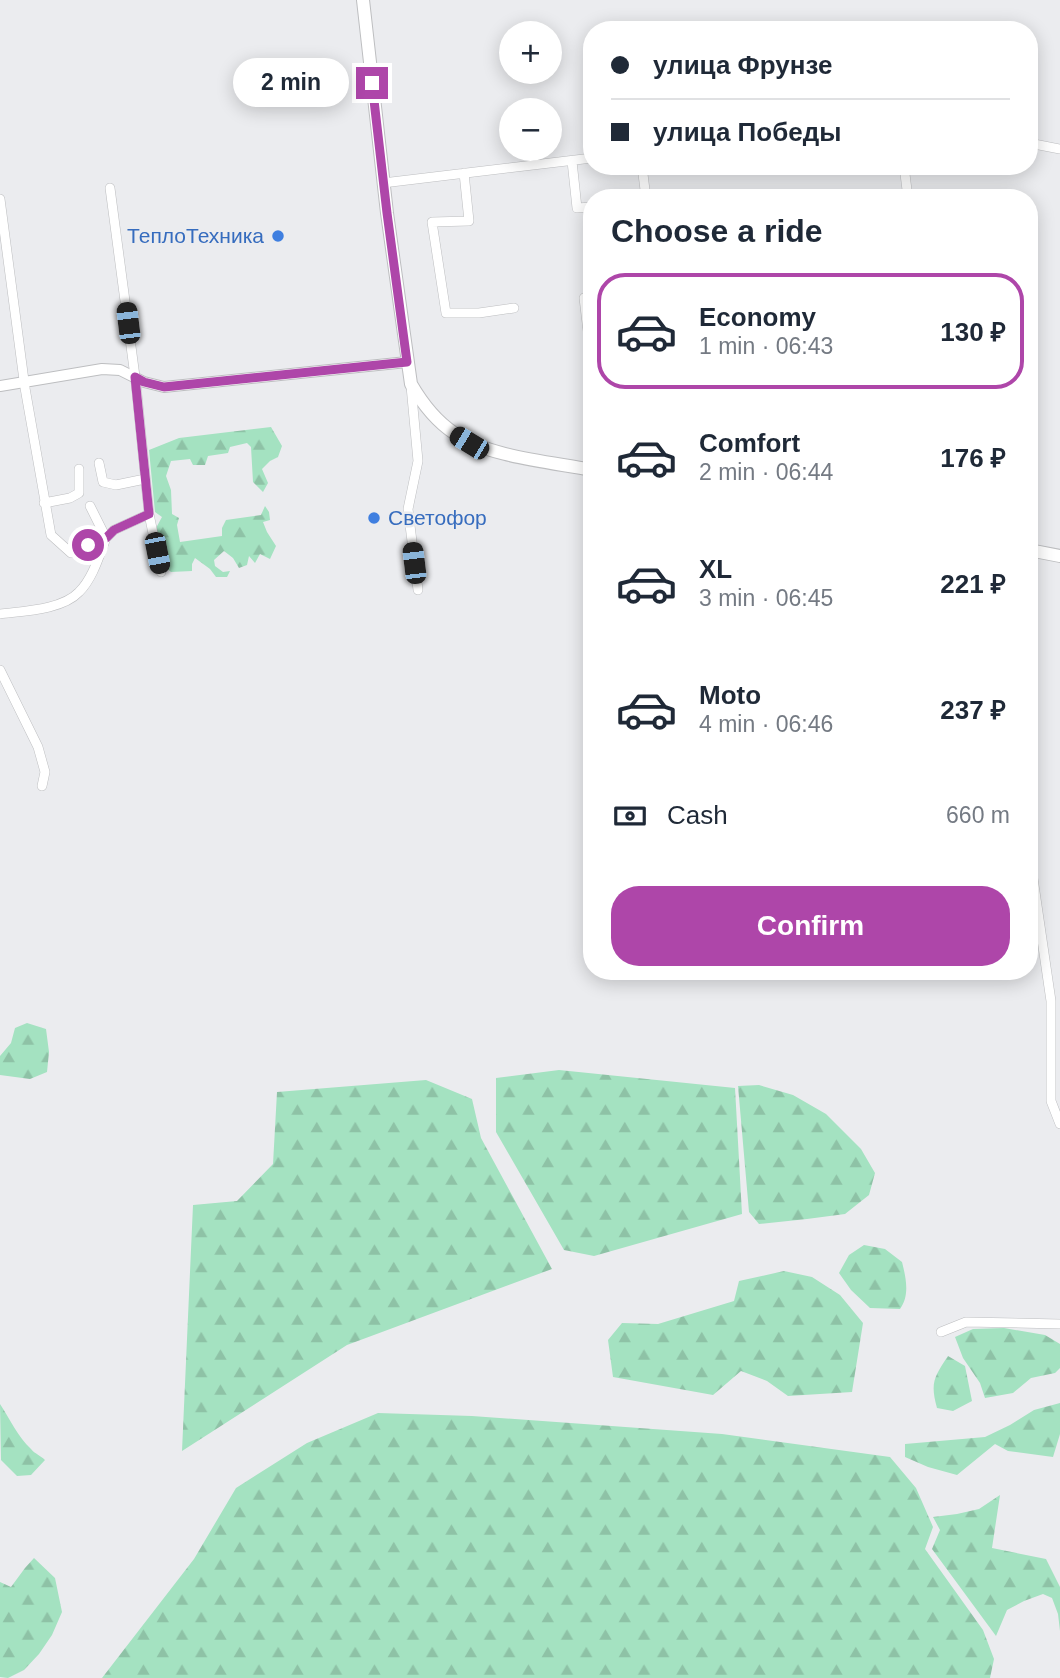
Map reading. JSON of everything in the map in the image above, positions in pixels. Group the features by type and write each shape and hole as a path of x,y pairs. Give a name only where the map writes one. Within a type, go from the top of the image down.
{"main road":[{"path":"363,0 383,183 411,384 435,417 469,443 487,450 583,468"},
{"path":"1038,552 1060,556"}],"street":[{"path":"1038,145 1060,149"},
{"path":"383,183 583,159"},
{"path":"572,161 577,208 583,208"},
{"path":"464,173 469,221 432,222 446,313 479,313 514,308"},
{"path":"110,188 135,377 149,514 161,572"},
{"path":"0,199 25,382 51,535 71,553 106,538 114,530 149,514"},
{"path":"0,386 102,369 120,370 144,382 164,387 407,362"},
{"path":"411,384 418,461 408,509 418,590"},
{"path":"99,463 103,482 116,485 145,479"},
{"path":"44,503 71,498 79,493 79,468"},
{"path":"0,614 59,605 79,593 95,569 106,538 90,506"},
{"path":"0,670 38,747 45,772 42,786"},
{"path":"1038,912 1051,1001 1051,1101 1060,1124"},
{"path":"942,1332 966,1322 1060,1324"}],"green space":[{"path":"271,427 282,446 278,457 262,469 268,483 263,492 253,482 251,447 247,443 230,447 228,453 208,456 205,465 193,465 190,459 171,461 166,476 171,490 172,514 179,518 177,525 180,542 222,536 226,520 261,515 265,506 270,520 263,522 276,546 270,559 260,554 255,563 249,556 247,565 239,568 233,558 224,551 214,560 215,566 223,572 230,571 227,577 216,577 195,558 192,571 171,572 162,564 156,528 162,517 155,512 149,450 179,438"},
{"path":"27,1023 46,1029 49,1052 47,1072 30,1079 0,1075 0,1056 11,1043 15,1028"},
{"path":"559,1070 735,1088 742,1214 594,1256 564,1250 496,1132 496,1078"},
{"path":"426,1080 472,1099 481,1138 552,1269 347,1345 182,1451 193,1205 237,1201 273,1164 277,1092"},
{"path":"759,1085 793,1095 826,1114 861,1149 875,1173 869,1195 845,1214 759,1224 749,1212 738,1086"},
{"path":"864,1245 885,1249 902,1262 906,1292 900,1309 870,1308 851,1290 839,1273 849,1255"},
{"path":"784,1271 812,1277 840,1295 863,1323 852,1392 788,1396 767,1381 741,1371 713,1395 613,1377 608,1340 622,1323 658,1324 734,1301 739,1281"},
{"path":"1004,1328 1045,1335 1060,1344 1060,1368 1055,1373 1031,1378 1013,1393 985,1398 980,1383 963,1358 955,1337 973,1329"},
{"path":"948,1356 965,1366 972,1401 953,1411 937,1408 934,1392 937,1375"},
{"path":"1060,1403 1060,1434 1053,1457 1008,1451 995,1444 957,1475 905,1457 905,1444 985,1437 1034,1410"},
{"path":"0,1404 22,1439 45,1460 31,1475 17,1476 1,1460"},
{"path":"378,1413 472,1416 722,1434 890,1457 916,1488 933,1527 925,1549 983,1630 994,1659 990,1678 102,1678 194,1559 236,1488 307,1443"},
{"path":"1000,1495 992,1548 1046,1559 1060,1587 1060,1631 1052,1598 1043,1594 1007,1610 996,1636 932,1549 940,1530 933,1517 979,1509"},
{"path":"34,1558 55,1578 62,1612 52,1635 24,1670 8,1678 0,1677 0,1582 11,1587"}],"place":[{"name":"ТеплоТехника","path":"278,236"},
{"name":"Светофор","path":"374,518"}],"route":[{"path":"88,545 149,514 135,377 164,387 407,362 372,83"}]}
